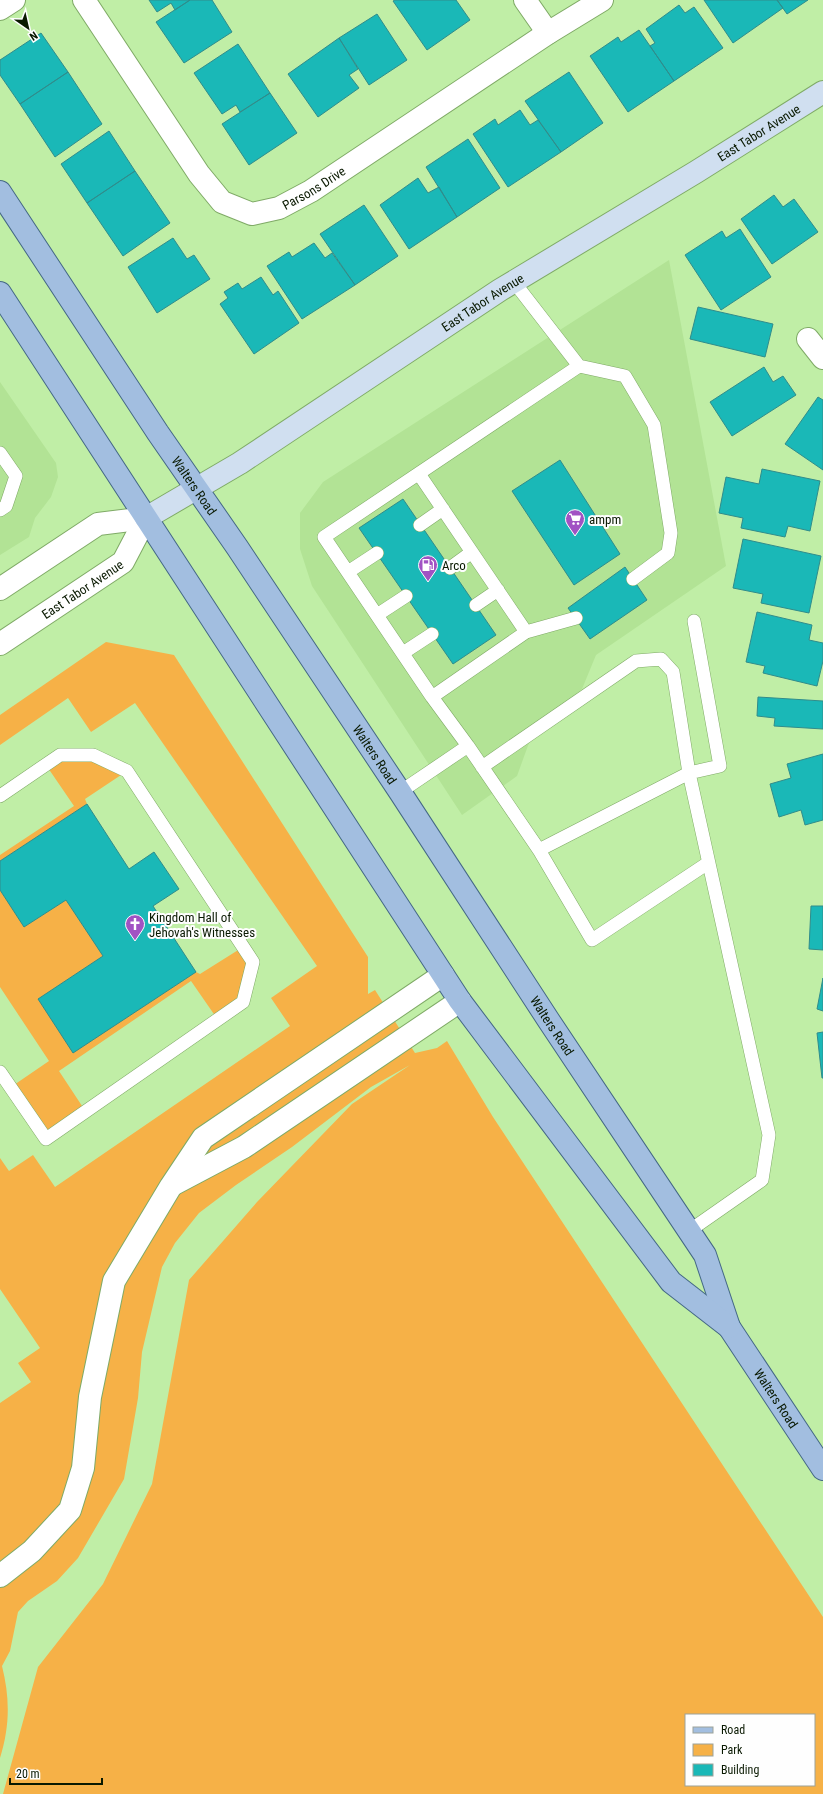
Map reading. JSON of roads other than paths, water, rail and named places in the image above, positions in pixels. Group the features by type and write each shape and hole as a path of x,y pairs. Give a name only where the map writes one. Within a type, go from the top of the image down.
{"main road":[{"name":"East Tabor Avenue","path":"146,518 240,463 514,282 696,172 823,92"},
{"name":"Walters Road","path":"0,192 158,433 400,792 548,1021 689,1231 705,1256 729,1327 823,1469"},
{"name":"Walters Road","path":"0,293 460,1001 671,1282 729,1327"}],"street":[{"path":"0,9 14,0"},
{"name":"Parsons Drive","path":"84,0 199,174 222,202 252,214 280,208 311,191 548,33 602,0"},
{"path":"526,0 548,33"},
{"path":"808,338 823,358"},
{"name":"East Tabor Avenue","path":"0,590 98,524 146,518"},
{"name":"East Tabor Avenue","path":"0,644 123,562 146,518"},
{"path":"0,1576 32,1551 70,1510 83,1468 90,1397 114,1281 171,1186 203,1138 443,975"},
{"path":"171,1186 244,1147 460,1001"}],"lane":[{"path":"514,282 579,366 625,376 654,425 671,533 668,553 633,579"},
{"path":"579,366 324,537 432,697 468,746 539,850 592,940 708,863"},
{"path":"0,453 16,476 6,506 0,510"},
{"path":"419,474 526,632"},
{"path":"420,525 443,509"},
{"path":"450,568 472,552"},
{"path":"348,572 377,553"},
{"path":"476,606 498,590"},
{"path":"377,615 406,596"},
{"path":"432,697 526,632 576,618"},
{"path":"539,850 689,773 720,766 694,621"},
{"path":"403,653 432,634"},
{"path":"482,767 636,661 662,659 673,672 689,773 769,1135 762,1180 689,1231"},
{"path":"400,792 468,746"},
{"path":"0,796 60,755 93,756 127,771 253,962 244,1002 46,1139 0,1072"}],"place":[{"name":"ampm","path":"575,536"},
{"name":"Arco","path":"428,582"},
{"name":"Kingdom Hall of Jehovah's Witnesses","path":"135,941"}]}
